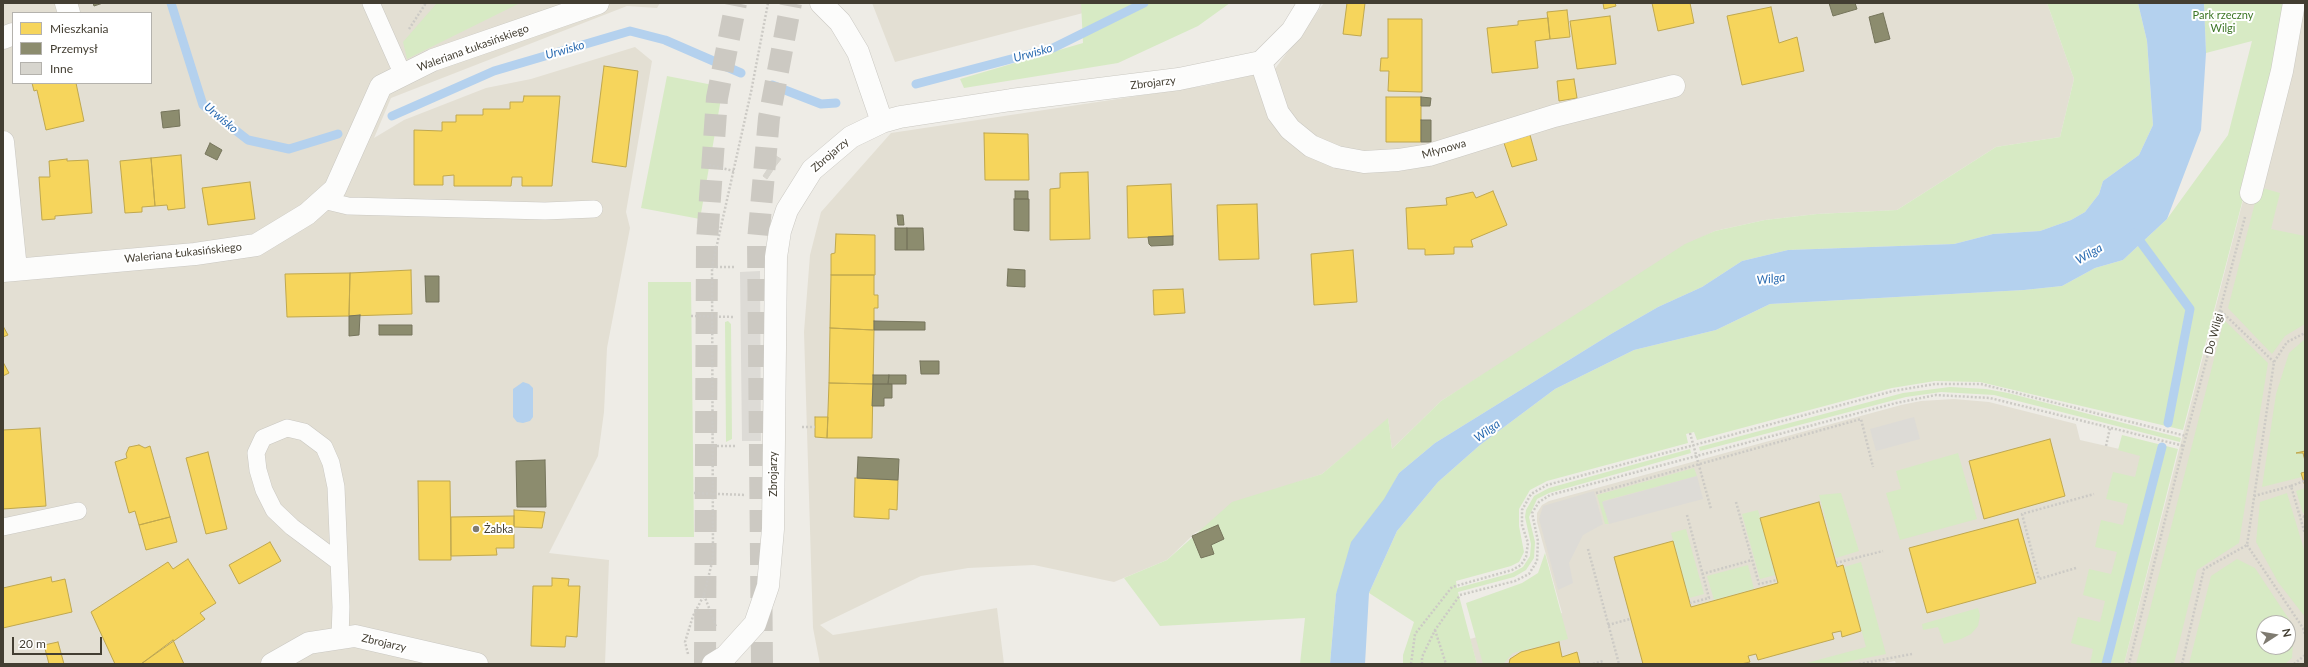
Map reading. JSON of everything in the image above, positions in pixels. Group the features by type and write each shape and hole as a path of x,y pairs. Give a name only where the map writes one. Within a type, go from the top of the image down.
{"street":[{"name":"Waleriana Łukasińskiego","path":"10,270 195,254 256,245 307,214 335,189 381,86 433,60 598,3"},
{"path":"821,3 840,22 858,52 882,122"},
{"path":"1261,62 1292,31 1309,3"},
{"path":"2251,193 2282,71 2294,3"},
{"name":"Zbrojarzy","path":"723,661 755,624 763,604 770,574 773,529 775,272 780,231 792,200 812,170 851,137 882,122 900,117 1011,100 1179,79 1261,62"},
{"name":"Młynowa","path":"1261,62 1278,113 1290,129 1311,146 1337,157 1364,162 1398,160 1429,155 1554,116 1674,86"},
{"path":"3,142 10,270"},
{"name":"Zbrojarzy","path":"272,664 309,643 354,636 478,664"}],"lane":[{"path":"371,3 403,75"},
{"path":"322,200 348,206 545,211 594,209"},
{"path":"339,562 292,527 274,510 264,490 258,470 256,453 263,438 287,428 304,432 324,447 336,487 339,562 340,638"},
{"path":"3,527 78,510"}],"path":[{"path":"688,655 685,642 693,616 704,595 713,558 712,267 734,171 768,3"},
{"path":"709,166 734,171"},
{"name":"Do Wilgi","path":"2129,664 2186,436 2221,310 2251,193"},
{"path":"712,267 735,267"},
{"path":"2221,310 2274,362"},
{"path":"691,316 735,317"},
{"path":"2305,333 2287,342 2274,362 2247,545 2303,628 2305,634"},
{"path":"1411,664 1416,634 1452,587 1512,570 1521,565 1526,557 1528,543 1522,525 1522,510 1531,494 1547,485 1893,391 1935,384 1981,384 2186,436"},
{"path":"1422,664 1422,658 1435,630 1460,595 1515,580 1529,574 1537,561 1538,541 1532,513 1539,502 1550,496 1896,403 1936,395 1990,398 2184,446"},
{"path":"1596,493 1861,419 1873,466"},
{"path":"2106,446 2110,428"},
{"path":"1690,432 1711,509"},
{"path":"713,446 737,446"},
{"path":"2254,496 2304,481"},
{"path":"2290,486 2305,534"},
{"path":"694,493 713,495 749,495"},
{"path":"2076,568 2039,579 2022,514 2094,494"},
{"path":"1736,502 1759,584 1777,580"},
{"path":"1687,515 1709,598 1690,603"},
{"path":"2299,515 2305,517"},
{"path":"2182,664 2204,569 2247,545"},
{"path":"1588,549 1619,664"},
{"path":"1836,563 1883,551"},
{"path":"1702,574 1752,560"},
{"path":"704,595 717,631"},
{"path":"1608,625 1630,619"},
{"path":"1435,630 1446,664"},
{"path":"1859,664 1912,654"},
{"path":"2294,664 2305,655"},
{"path":"1592,664 1603,661"}],"shaded area":[{"path":"3,3 660,3 657,8 627,6 391,98 374,138 404,120 486,88 531,79 635,47 652,61 626,212 630,228 607,348 604,412 598,456 549,553 609,560 605,664 3,664"},
{"path":"872,3 1081,3 1083,13 895,62"},
{"path":"1324,3 2047,3 2074,79 2060,137 1996,147 1897,210 1817,214 1765,220 1715,231 1441,401 1392,449 1388,419 1322,474 1292,484 1195,533 1167,560 1114,582 1034,565 968,568 921,576 820,625 833,635 997,608 1004,664 820,664 813,628 804,332 810,255 821,212 891,133 1204,86 1274,70"},
{"path":"2286,3 2305,3 2305,664 2124,664 2277,68"},
{"path":"760,271 761,441 742,441 740,272"},
{"path":"1954,399 1989,402 2076,424 2080,440 2146,455 2095,664 1896,664 1895,661 1880,664 1477,664 1470,639 1562,613 1537,522 1537,513 1542,505 1549,501 1901,405 1921,401"},
{"path":"1914,417 1920,439 1876,451 1870,429"},
{"path":"1697,476 1703,499 1609,524 1602,502"},
{"path":"1594,491 1603,524 1583,535 1569,563 1573,583 1558,590 1539,519 1543,506"}],"green space":[{"path":"437,3 520,3 407,59 403,42"},
{"path":"1081,3 1230,3 1198,26 1118,63 964,88 960,79 1083,43"},
{"path":"2047,3 2138,3 2147,41 2153,125 2139,155 2103,181 2099,194 2085,212 2071,220 2040,231 1993,234 1954,244 1788,250 1742,261 1702,287 1658,307 1611,334 1435,443 1399,473 1336,594 1330,664 1300,664 1305,618 1160,626 1124,578 1167,560 1232,502 1322,474 1388,418 1392,449 1441,401 1685,244 1715,231 1765,220 1817,214 1897,210 1996,147 2060,137 2074,79"},
{"name":"Park rzeczny Wilgi","path":"2204,3 2286,3 2277,68 2183,430 1980,382 1935,381 1892,388 1697,440 1694,432 1686,434 1688,443 1547,481 1530,490 1519,509 1519,526 1524,552 1519,562 1511,566 1456,581 1457,588 1512,573 1523,567 1530,556 1531,544 1525,517 1526,510 1534,496 1549,488 1690,449 1691,453 1549,493 1537,499 1529,517 1535,542 1534,558 1526,570 1514,577 1458,592 1477,664 1403,664 1403,655 1414,622 1369,593 1397,531 1438,482 1480,445 1555,389 1634,350 1716,330 1770,304 2024,290 2062,286 2095,268 2123,260 2167,219 2228,135 2252,41 2206,53"},
{"path":"667,76 723,87 700,219 641,208"},
{"path":"2259,187 2280,193 2271,229 2305,236 2305,324 2285,336 2272,354 2228,308"},
{"path":"648,282 691,282 694,537 648,537"},
{"path":"2224,320 2268,363 2239,543 2197,570 2174,664 2136,664"},
{"path":"728,321 731,324 732,439 726,442 725,322"},
{"path":"2305,339 2305,451 2296,453 2303,453 2305,471 2301,473 2302,477 2262,487 2276,394 2289,353"},
{"path":"1950,387 1986,389 2008,393 2181,438 2180,442 1994,395 1941,392 1906,397 1700,451 1699,447 1903,393"},
{"path":"2122,435 2178,449 2124,664 2090,664 2093,649 2071,643 2078,617 2100,622 2105,601 2083,595 2089,569 2111,574 2117,552 2095,547 2101,520 2123,525 2128,504 2106,499 2113,472 2135,477 2140,456 2118,450"},
{"path":"1958,453 1977,519 1900,540 1886,493 1901,489 1896,471"},
{"path":"1694,468 1697,476 1603,501 1609,524 1605,524 1597,495"},
{"path":"2305,488 2305,514 2303,513 2296,491"},
{"path":"1841,493 1859,551 1836,558 1819,495"},
{"path":"2287,493 2305,553 2305,617 2278,582 2256,542 2260,502"},
{"path":"1758,510 1775,575 1760,579 1742,514"},
{"path":"1686,529 1704,594 1689,598 1671,533"},
{"path":"1545,553 1568,639 1513,653 1503,664 1483,664 1466,603 1522,583 1538,573"},
{"path":"2237,559 2255,568 2286,615 2256,615 2256,655 2292,655 2292,658 2285,664 2189,664 2211,576"},
{"path":"1861,562 1886,654 1836,664 1803,664 1866,647 1844,567"},
{"path":"1748,565 1754,589 1714,600 1707,576"},
{"path":"1978,608 1980,615 1978,626 1971,634 1961,639 1944,644 1938,627 1923,630 1922,624"}],"water":[{"name":"Wilga","path":"2138,3 2204,3 2206,53 2201,130 2167,219 2123,260 2095,268 2062,286 2024,290 1770,304 1716,330 1634,350 1555,389 1480,445 1438,482 1397,531 1369,593 1365,664 1330,664 1336,594 1351,542 1384,499 1399,473 1435,443 1611,334 1658,307 1702,287 1742,261 1788,250 1954,244 1993,234 2040,231 2071,220 2085,212 2099,194 2103,181 2139,155 2153,125 2147,41"},
{"path":"523,382 529,384 533,388 533,417 530,421 523,423 517,422 513,417 513,389"}],"building: Mieszkania":[{"path":"1347,3 1365,3 1361,36 1343,34"},
{"path":"1603,3 1615,3 1616,6 1604,9"},
{"path":"1652,3 1690,3 1694,23 1658,31"},
{"path":"1771,7 1779,43 1797,37 1804,71 1742,85 1727,16"},
{"path":"1567,10 1570,37 1550,39 1547,12"},
{"path":"1610,16 1616,64 1577,69 1570,21"},
{"path":"1548,18 1550,39 1535,41 1538,68 1492,73 1487,28 1518,25 1518,21"},
{"path":"1388,19 1422,19 1422,92 1388,91 1389,71 1380,71 1381,58 1388,58"},
{"path":"604,66 638,71 626,167 592,162"},
{"path":"1574,79 1577,98 1559,101 1557,81"},
{"path":"32,84 76,84 84,121 46,130 37,90 34,91"},
{"path":"524,96 560,96 552,186 522,186 522,177 512,177 511,186 454,186 454,175 443,176 443,185 414,185 414,130 442,131 442,122 456,122 456,115 483,115 483,109 510,109 510,102 523,102"},
{"path":"1386,97 1421,97 1421,142 1386,142"},
{"path":"984,133 1028,134 1029,180 985,180"},
{"path":"1530,135 1537,160 1512,167 1504,143"},
{"path":"181,155 185,208 168,210 167,205 155,206 151,158"},
{"path":"151,158 155,206 142,207 142,212 125,213 120,161"},
{"path":"67,159 67,161 88,160 92,213 55,216 55,219 42,220 39,177 50,177 49,161"},
{"path":"1088,172 1090,239 1050,240 1050,189 1060,188 1060,173"},
{"path":"250,182 255,219 208,225 202,188"},
{"path":"1171,184 1173,236 1128,238 1127,186"},
{"path":"1493,191 1507,225 1471,240 1473,247 1454,247 1454,254 1425,255 1425,249 1408,249 1406,208 1447,205 1446,198 1473,192 1476,198"},
{"path":"1257,204 1259,259 1219,260 1217,205"},
{"path":"836,234 875,235 875,275 831,275 831,254 835,253"},
{"path":"1353,250 1357,302 1314,305 1311,254"},
{"path":"411,270 412,314 349,316 350,273"},
{"path":"350,273 349,316 287,317 285,274"},
{"path":"831,275 874,275 874,295 878,295 878,308 874,308 874,330 830,328"},
{"path":"1183,289 1185,313 1154,315 1153,290"},
{"path":"3,326 8,335 3,337"},
{"path":"830,328 874,330 873,384 829,383"},
{"path":"3,362 9,373 3,376"},
{"path":"829,383 873,384 872,438 827,438"},
{"path":"815,417 828,417 827,438 815,437"},
{"path":"40,428 46,506 3,509 3,430"},
{"path":"2050,439 2065,496 1984,519 1969,461"},
{"path":"139,445 145,448 150,446 170,517 139,525 135,511 129,513 115,462 127,458 126,454 129,447"},
{"path":"2305,451 2305,461 2303,453 2296,453"},
{"path":"208,452 227,529 206,534 186,458"},
{"path":"2305,472 2305,486 2301,473"},
{"path":"855,478 898,480 897,510 889,509 889,519 854,517"},
{"path":"418,481 450,481 451,560 419,560"},
{"path":"1819,502 1837,567 1843,565 1861,631 1842,637 1841,631 1832,633 1834,639 1758,660 1756,654 1748,656 1750,662 1741,664 1643,664 1614,557 1673,541 1691,607 1778,583 1760,518"},
{"path":"514,510 545,512 542,528 514,527"},
{"path":"514,516 514,548 496,548 497,555 451,556 451,517"},
{"path":"170,517 177,542 146,550 139,525"},
{"path":"2018,519 2036,583 1927,613 1909,548"},
{"path":"270,542 281,561 239,584 229,565"},
{"path":"188,559 216,603 200,613 205,619 141,664 115,664 91,612 168,562 173,569"},
{"path":"51,577 52,582 65,579 72,612 3,628 3,588"},
{"path":"552,578 569,579 568,586 580,586 577,637 566,636 565,647 531,646 533,586 552,586"},
{"path":"173,640 184,664 141,664"},
{"path":"58,642 64,664 49,664 44,645"},
{"path":"1559,642 1562,657 1577,652 1580,664 1509,664 1510,659 1521,652"}],"building: Przemysł":[{"path":"93,3 103,3 94,6"},
{"path":"1829,3 1855,3 1857,9 1833,16"},
{"path":"1883,13 1890,39 1875,43 1869,17"},
{"path":"1421,97 1431,98 1430,106 1421,106"},
{"path":"179,110 180,126 163,128 161,112"},
{"path":"1421,120 1431,120 1431,142 1421,142"},
{"path":"210,143 222,150 217,160 205,154"},
{"path":"1015,191 1028,191 1028,199 1015,199"},
{"path":"1014,199 1029,199 1029,231 1014,230"},
{"path":"897,215 903,215 904,225 898,225"},
{"path":"895,228 907,228 907,250 895,250"},
{"path":"907,228 923,228 924,250 907,250"},
{"path":"1173,236 1173,245 1151,246 1149,244 1148,237"},
{"path":"1008,269 1025,270 1025,287 1007,286"},
{"path":"425,276 439,276 439,302 426,302"},
{"path":"360,315 359,335 349,336 349,316"},
{"path":"874,321 925,322 925,330 874,330"},
{"path":"379,325 412,325 412,335 379,335"},
{"path":"920,361 939,361 939,374 921,374"},
{"path":"873,375 889,375 888,384 873,384"},
{"path":"889,375 906,375 906,384 888,384"},
{"path":"873,384 892,384 892,398 884,398 884,406 872,406"},
{"path":"858,457 899,459 898,480 857,478"},
{"path":"545,460 546,507 517,507 516,461"},
{"path":"1218,525 1224,539 1211,545 1214,554 1201,558 1192,536"}],"building: Inne":[{"path":"776,156 781,159 774,168 770,165"},
{"path":"769,167 773,170 767,179 763,176"}],"waterway":[{"name":"Urwisko","path":"171,3 203,105 248,140 289,149 338,134"},
{"name":"Urwisko","path":"916,84 1053,48 1144,3"},
{"name":"Urwisko","path":"392,116 494,71 630,31 665,40 741,73"},
{"name":"Urwisko","path":"772,85 821,104 836,103"},
{"path":"2134,233 2190,309 2168,423"},
{"path":"2106,664 2162,447"}],"tunnel":[{"path":"705,664 707,241 717,98 736,3"},
{"path":"762,664 758,241 769,118 791,3"}],"place":[{"name":"Żabka","path":"476,529"}]}
